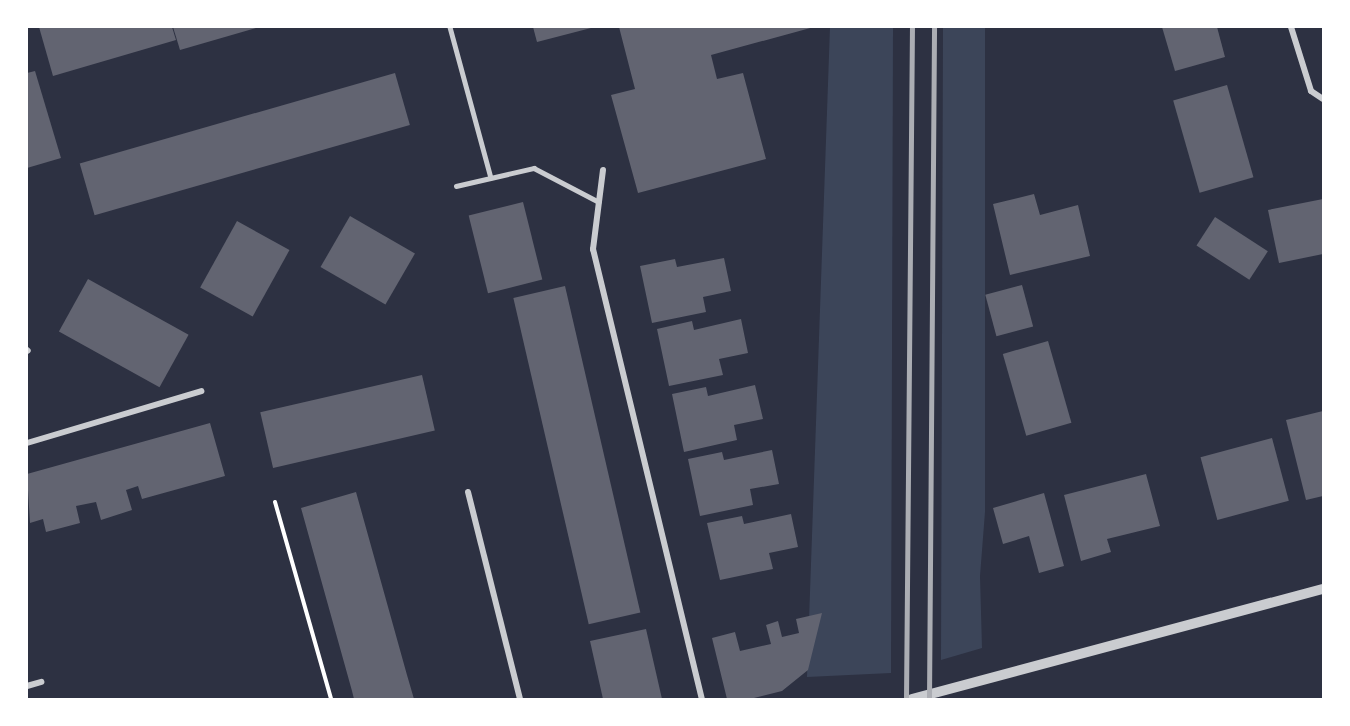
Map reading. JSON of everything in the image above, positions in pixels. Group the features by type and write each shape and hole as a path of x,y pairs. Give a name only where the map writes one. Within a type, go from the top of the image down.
{"street":[{"path":"1291,27 1311,91 1323,99"},
{"path":"603,170 593,249 702,699"},
{"path":"27,442 201,391"},
{"path":"468,492 520,699"},
{"path":"912,699 1323,590"},
{"path":"27,686 41,682"}],"lane":[{"path":"450,27 491,178"},
{"path":"456,186 534,168 599,202"}],"path":[{"path":"275,502 331,699"}],"shaded area":[{"path":"830,27 893,27 891,673 807,677"},
{"path":"943,27 985,27 985,512 980,576 982,648 941,660"}],"building":[{"path":"39,27 172,27 176,40 53,76"},
{"path":"173,27 256,27 256,28 180,50"},
{"path":"533,27 591,27 591,28 537,42"},
{"path":"619,27 814,27 711,55 717,79 743,73 766,159 638,193 611,95 635,89"},
{"path":"1162,27 1217,27 1225,57 1175,71"},
{"path":"35,71 61,158 27,168 27,73"},
{"path":"395,73 410,125 95,215 80,163"},
{"path":"1227,85 1253,177 1200,193 1173,100"},
{"path":"1034,194 1040,215 1078,205 1090,256 1010,275 993,204"},
{"path":"1323,199 1323,254 1279,263 1268,210"},
{"path":"523,202 542,280 488,293 469,216"},
{"path":"350,216 415,254 385,305 320,267"},
{"path":"1215,217 1268,251 1249,280 1196,246"},
{"path":"237,221 289,250 253,317 200,287"},
{"path":"724,258 731,291 703,297 706,312 652,323 640,266 675,259 677,267"},
{"path":"88,279 189,335 159,387 59,331"},
{"path":"1022,285 1033,327 996,336 985,295"},
{"path":"565,286 640,612 589,624 513,298"},
{"path":"741,319 748,353 719,359 723,375 669,386 657,329 692,321 694,330"},
{"path":"1048,341 1071,423 1026,436 1003,354"},
{"path":"422,375 435,431 273,468 260,412"},
{"path":"755,385 763,419 734,425 737,440 684,452 672,394 706,387 708,396"},
{"path":"1323,411 1323,496 1306,500 1286,420"},
{"path":"210,423 225,476 142,499 138,486 126,490 132,510 101,520 96,502 76,506 80,523 46,532 43,519 30,523 27,474"},
{"path":"1272,438 1289,501 1217,520 1201,457"},
{"path":"772,450 779,484 750,489 753,505 700,516 688,459 722,452 724,460"},
{"path":"1146,474 1160,526 1107,539 1111,552 1081,561 1064,495"},
{"path":"356,492 414,699 354,699 301,508"},
{"path":"1044,493 1064,566 1039,573 1029,536 1003,544 993,508"},
{"path":"791,514 798,547 769,553 773,569 720,580 707,523 742,516 744,524"},
{"path":"822,613 808,670 782,691 750,699 727,699 712,638 735,632 740,651 771,644 766,625 778,621 782,637 799,633 796,619"},
{"path":"646,629 662,699 603,699 590,641"}],"railway":[{"path":"906,699 912,27"},
{"path":"929,699 934,27"}]}
